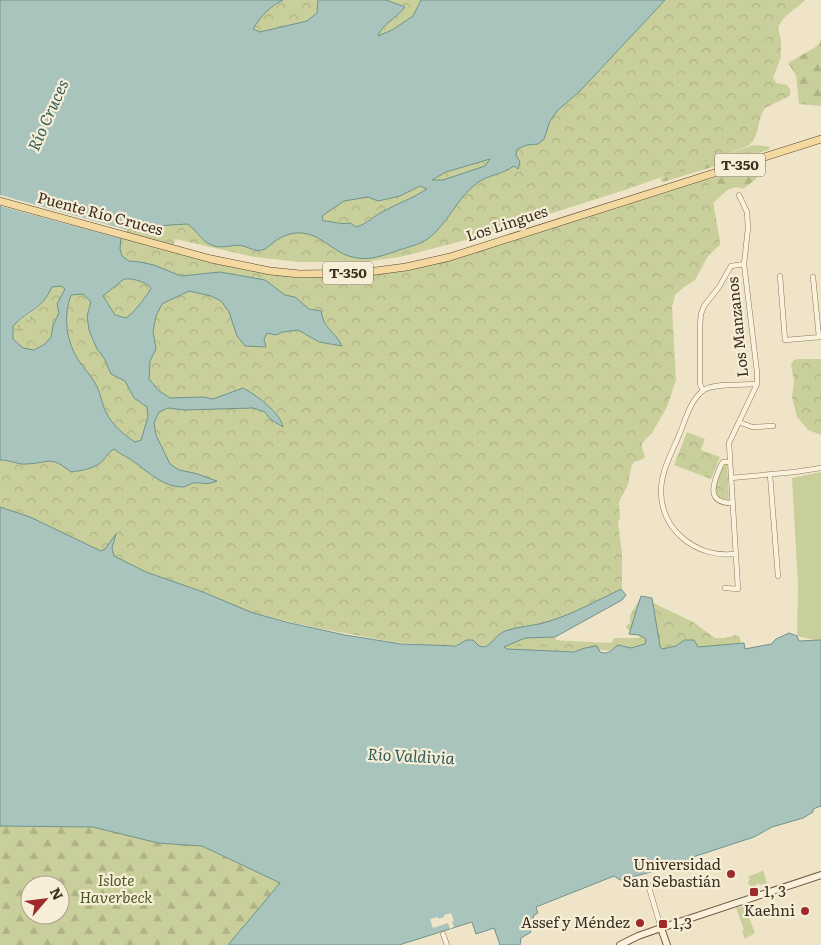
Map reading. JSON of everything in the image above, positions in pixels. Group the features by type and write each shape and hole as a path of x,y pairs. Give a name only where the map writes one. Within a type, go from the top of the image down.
{"main road":[{"name":"Los Lingues","path":"194,254 255,269 300,274 361,273 406,267 450,257 821,139"},
{"name":"Puente Río Cruces","path":"0,201 194,254"},
{"path":"620,945 638,936 821,875"},
{"path":"661,928 667,945"}],"street":[{"name":"Los Manzanos","path":"725,588 738,589 729,443 757,384 744,264 748,228 747,212 739,195"},
{"path":"703,390 700,384 701,314 704,306 719,287 731,266 744,264"},
{"path":"780,276 785,340 820,337 813,277"},
{"path":"735,554 710,553 689,544 672,528 664,514 661,489 667,465 692,405 703,390 712,386 757,384"},
{"path":"739,422 752,427 773,426"},
{"path":"729,462 724,462 721,465 712,488 714,495 720,501 732,503"},
{"path":"731,478 821,468"},
{"path":"770,475 778,576"},
{"path":"648,884 661,928"},
{"path":"443,934 447,945"}],"green space":[{"path":"212,0 805,0 786,16 778,28 781,40 781,57 773,78 776,83 787,85 790,89 790,96 765,108 754,139 746,147 625,190 470,239 400,257 361,262 299,262 254,257 175,239 173,251 299,274 403,268 707,178 712,195 720,245 708,256 695,280 675,295 672,307 676,380 667,407 652,433 642,443 645,457 634,462 631,467 628,485 619,502 620,519 618,522 622,553 622,592 550,638 552,640 611,643 614,638 639,638 640,634 627,629 626,626 630,623 630,615 641,597 693,622 715,638 736,635 740,637 741,645 671,654 506,645 478,646 461,642 457,645 439,646 393,642 317,628 243,611 83,546 0,509 0,370 47,295 92,241"},
{"path":"821,37 821,106 799,104 796,75 788,63 819,45"},
{"path":"754,145 770,147 768,150 663,182 660,180 664,175"},
{"path":"757,166 759,170 756,179 743,189 729,189 711,204 680,187"},
{"path":"61,286 23,348 13,339 13,326 40,305 52,287"},
{"path":"821,359 821,435 808,430 797,417 792,397 794,381 791,364 794,360"},
{"path":"687,432 705,439 701,450 720,457 711,479 674,465"},
{"path":"723,464 727,464 729,501 726,502 715,494 714,487"},
{"path":"821,472 821,640 814,640 797,636 798,586 792,478"},
{"path":"555,637 556,640 585,648 574,652 507,649 503,646 525,638"},
{"name":"Islote Haverbeck","path":"0,826 93,827 158,843 202,846 281,884 228,945 0,945"},
{"path":"763,870 767,883 761,885 758,883 754,887 750,886 748,883 750,878 747,877"},
{"path":"746,905 755,933 745,939 742,931 744,930 736,908"}],"water":[{"name":"Río Cruces","path":"0,0 283,0 269,9 259,20 253,29 260,32 307,21 317,13 318,0 386,0 405,7 383,28 378,36 392,30 413,16 421,0 665,0 580,91 557,111 550,121 544,139 538,144 527,145 517,149 516,155 520,162 518,169 514,166 477,183 464,196 436,232 421,243 380,256 357,258 342,253 317,237 302,233 284,236 265,249 254,250 239,245 214,246 206,242 187,224 156,226 138,222 126,227 121,236 120,249 122,256 129,261 154,265 181,276 220,272 265,280 285,295 295,297 309,309 321,311 327,326 342,346 319,342 298,330 276,335 267,333 264,339 266,347 245,346 237,336 229,312 221,301 211,296 189,291 162,304 156,316 153,331 156,349 150,361 149,379 158,390 170,398 203,397 213,399 243,388 273,410 283,427 270,419 265,412 253,408 185,410 168,408 159,412 154,423 156,435 170,464 179,470 217,481 207,484 193,483 184,487 170,485 147,472 114,449 96,466 71,472 58,463 49,461 24,464 0,460","holes":["490,159 485,166 443,180 432,180 446,172","420,186 427,189 356,227 350,223 343,224 323,221 322,216 344,201 368,197 378,201 400,196","124,279 139,281 151,288 140,304 126,318 115,315 103,296","61,286 65,289 57,304 59,313 53,325 51,337 45,344 34,350 23,348 13,339 13,326 44,301 52,287","83,294 91,302 87,316 89,330 97,349 104,358 111,374 125,381 134,398 147,407 148,417 141,440 135,442 108,417 97,386 81,364 71,345 67,329 71,295"]},
{"name":"Río Valdivia","path":"0,507 30,517 101,551 105,549 116,534 112,548 114,556 146,572 203,592 253,613 345,635 401,644 456,646 466,640 473,640 479,646 484,647 505,631 545,623 559,618 621,589 626,595 622,600 555,637 525,638 504,647 507,649 574,652 597,646 600,652 605,653 610,652 618,645 631,648 645,644 646,639 639,635 629,634 641,596 652,598 662,649 676,646 684,640 694,640 698,647 744,643 745,649 771,644 776,639 789,633 797,636 799,641 821,640 821,806 813,809 813,812 803,818 772,827 754,837 693,857 686,863 620,880 614,876 536,907 538,913 533,916 535,922 530,930 531,932 521,938 520,945 500,945 494,928 476,934 472,922 399,945 228,945 280,883 202,846 158,843 93,827 0,826"}],"pier":[{"path":"0,195 127,230 123,239 0,206"},
{"path":"451,913 454,927 450,929 448,923 433,928 430,919 438,917 439,919"}],"place":[{"name":"Universidad San Sebastián","path":"731,874"},
{"name":"1, 3","path":"754,892"},
{"name":"Kaehni","path":"805,911"},
{"name":"Assef y Méndez","path":"640,923"},
{"name":"1,3","path":"663,924"}]}
